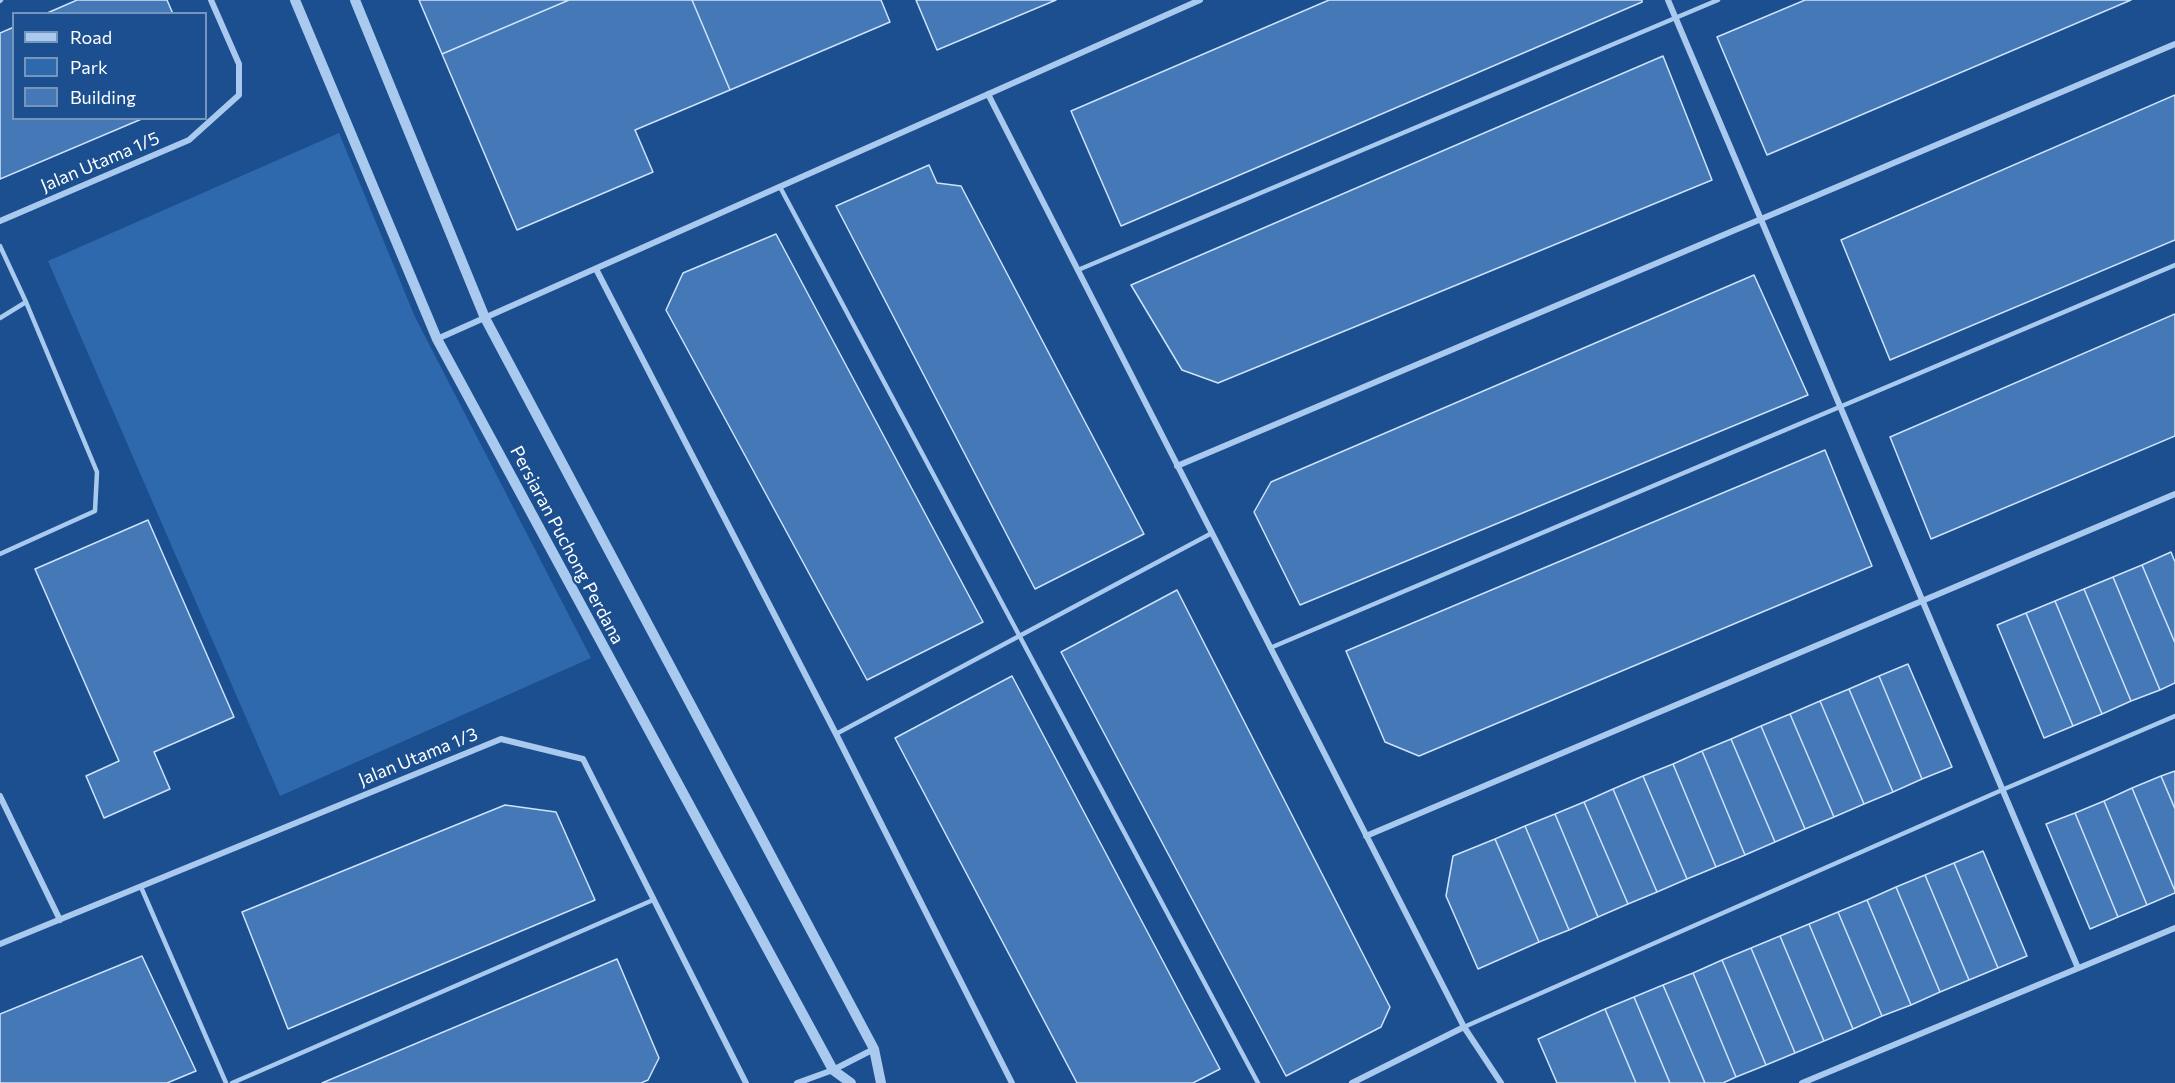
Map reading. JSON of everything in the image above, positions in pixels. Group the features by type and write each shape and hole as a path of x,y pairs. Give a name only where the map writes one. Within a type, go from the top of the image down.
{"street":[{"name":"Jalan Utama 1/5","path":"0,221 189,140 239,95 239,64 211,0"},
{"name":"Persiaran Puchong Perdana","path":"295,0 437,339 833,1071 851,1083"},
{"name":"Persiaran Puchong Perdana","path":"355,0 485,318 874,1049 881,1083"},
{"path":"437,339 1200,0"},
{"path":"1668,0 2078,968"},
{"path":"1177,466 2175,44"},
{"path":"988,94 1464,1028 1501,1083"},
{"path":"596,269 836,734 1012,1083"},
{"path":"1366,836 2175,494"},
{"name":"Jalan Utama 1/3","path":"0,944 501,740 583,759 746,1083"},
{"path":"0,796 60,920"},
{"path":"1802,1083 2175,928"},
{"path":"1352,1083 1464,1028"},
{"path":"797,1083 833,1071 874,1049"}],"lane":[{"path":"1078,270 1718,0"},
{"path":"780,187 1258,1083"},
{"path":"0,246 98,472 95,511 0,554"},
{"path":"1270,648 2175,266"},
{"path":"0,318 26,302"},
{"path":"836,734 1212,533"},
{"path":"1464,1028 2175,716"},
{"path":"141,887 226,1083"},
{"path":"232,1083 653,900"}],"green space":[{"path":"339,133 415,317 591,658 280,796 48,261"}],"building":[{"path":"77,0 167,0 172,12 50,12"},
{"path":"419,0 569,0 442,54"},
{"path":"569,0 692,0 730,90 635,130 653,172 517,230 442,54"},
{"path":"692,0 881,0 890,22 730,90"},
{"path":"916,0 1056,0 937,50"},
{"path":"1329,0 1642,0 1642,2 1121,226 1071,111"},
{"path":"1805,0 2131,0 1767,155 1717,37"},
{"path":"12,28 12,120 139,120 0,179 0,33"},
{"path":"1663,56 1712,180 1218,383 1182,370 1131,285"},
{"path":"2175,95 2175,240 1890,360 1841,240"},
{"path":"929,165 937,183 961,186 1144,534 1035,589 836,206"},
{"path":"776,234 983,622 867,680 666,310 683,273"},
{"path":"1754,275 1808,395 1300,605 1254,512 1271,482"},
{"path":"2175,314 2175,436 1931,539 1890,437"},
{"path":"1825,450 1872,566 1419,756 1385,742 1346,651"},
{"path":"148,520 234,717 154,752 170,789 104,818 86,776 119,761 35,569"},
{"path":"2171,552 2175,562 2175,643 2142,565"},
{"path":"2142,565 2175,643 2175,683 2160,690 2113,577"},
{"path":"2113,577 2160,690 2131,701 2084,589"},
{"path":"2084,589 2131,701 2102,714 2055,601"},
{"path":"1177,590 1390,1007 1381,1027 1286,1076 1061,652"},
{"path":"2055,601 2102,714 2073,726 2026,613"},
{"path":"2026,613 2073,726 2044,738 1997,625"},
{"path":"1908,664 1952,767 1922,779 1879,676"},
{"path":"1012,676 1220,1069 1193,1083 1077,1083 895,738"},
{"path":"1879,676 1922,779 1893,792 1849,689"},
{"path":"1849,689 1893,792 1864,804 1820,701"},
{"path":"1820,701 1864,804 1834,817 1790,714"},
{"path":"1790,714 1834,817 1805,829 1761,726"},
{"path":"1761,726 1805,829 1775,842 1731,739"},
{"path":"1731,739 1775,842 1745,855 1702,751"},
{"path":"1702,751 1745,855 1716,867 1673,764"},
{"path":"1673,764 1716,867 1687,879 1643,776"},
{"path":"2175,771 2175,809 2161,776"},
{"path":"1643,776 1687,879 1657,892 1613,789"},
{"path":"2161,776 2175,809 2175,891 2132,788"},
{"path":"2132,788 2175,891 2147,905 2104,801"},
{"path":"1613,789 1657,892 1628,904 1584,802"},
{"path":"2104,801 2147,905 2118,917 2075,813"},
{"path":"1584,802 1628,904 1598,917 1555,814"},
{"path":"505,805 556,812 595,900 288,1029 242,912"},
{"path":"2075,813 2118,917 2090,929 2046,824"},
{"path":"1555,814 1598,917 1569,930 1525,826"},
{"path":"1525,826 1569,930 1539,942 1495,839"},
{"path":"1495,839 1539,942 1478,969 1446,896 1453,856"},
{"path":"1983,851 2027,956 1998,968 1954,863"},
{"path":"1954,863 1998,968 1969,980 1925,875"},
{"path":"1925,875 1969,980 1940,992 1896,887"},
{"path":"1896,887 1940,992 1911,1005 1867,900"},
{"path":"1867,900 1911,1005 1882,1016 1838,912"},
{"path":"1838,912 1882,1016 1853,1029 1809,924"},
{"path":"1809,924 1853,1029 1824,1041 1780,936"},
{"path":"1780,936 1824,1041 1795,1053 1751,948"},
{"path":"1751,948 1795,1053 1766,1065 1722,960"},
{"path":"142,956 196,1071 167,1083 0,1083 0,1014"},
{"path":"617,959 659,1058 648,1080 641,1083 322,1083"},
{"path":"1722,960 1766,1065 1736,1077 1693,973"},
{"path":"1693,973 1736,1077 1723,1083 1705,1083 1663,985"},
{"path":"1663,985 1705,1083 1670,1083 1634,997"},
{"path":"1634,997 1670,1083 1636,1083 1605,1009"},
{"path":"1605,1009 1636,1083 1557,1083 1538,1039"}]}
